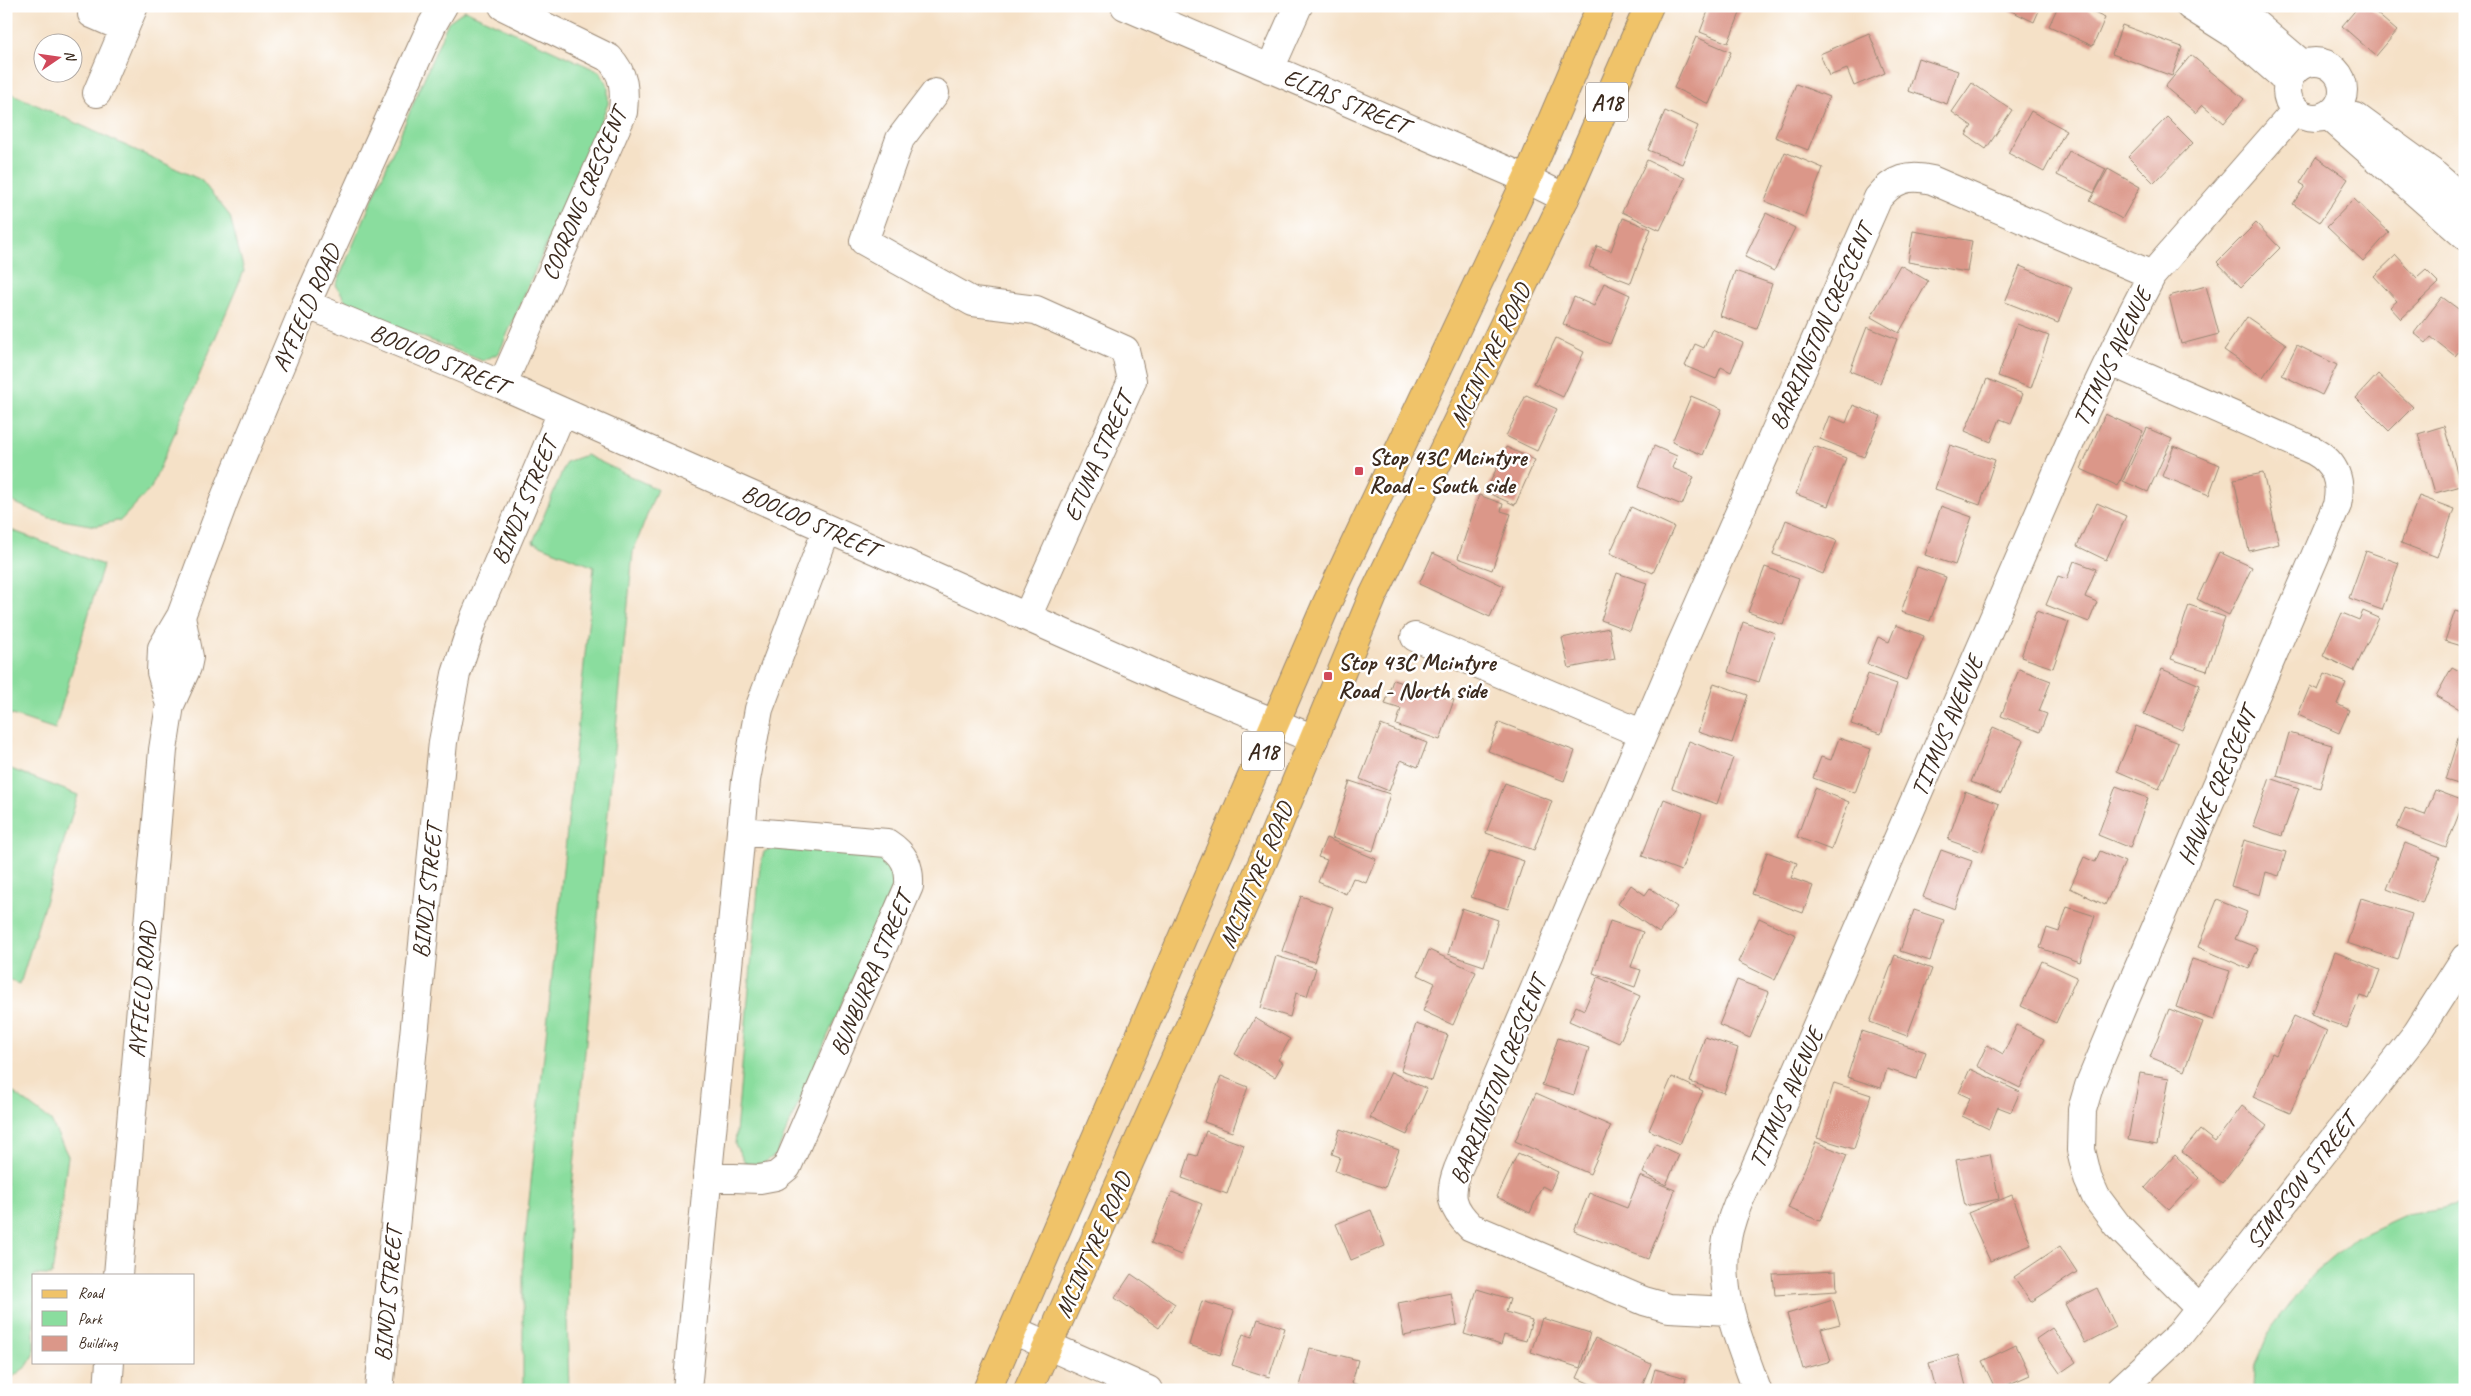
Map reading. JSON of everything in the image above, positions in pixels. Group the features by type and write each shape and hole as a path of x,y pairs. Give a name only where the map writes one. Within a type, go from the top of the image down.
{"main road":[{"name":"MCINTYRE ROAD","path":"987,1390 1326,606 1528,179 1602,6"},
{"name":"MCINTYRE ROAD","path":"1028,1390 1260,868 1373,596 1565,198 1649,6"}],"street":[{"name":"AYFIELD ROAD","path":"118,1274 163,750 170,704 161,672 160,658 167,638 181,616 226,495 306,304 432,25 443,6"},
{"name":"COORONG CRESCENT","path":"502,385 623,112 625,90 616,65 609,58 503,6"},
{"name":"ELIAS STREET","path":"1125,6 1528,179 1565,198"},
{"path":"1270,69 1298,6"},
{"path":"2190,6 2295,73"},
{"path":"2234,6 2295,73"},
{"path":"92,14 129,17 97,93"},
{"path":"2320,62 2335,70 2343,86 2334,109 2311,118 2296,110 2288,96 2295,73 2320,62"},
{"name":"ETUNA STREET","path":"935,93 900,140 864,241 973,302 1036,310 1125,350 1132,381 1027,617"},
{"path":"2334,109 2368,127 2430,171 2465,201"},
{"path":"2334,109 2465,236"},
{"name":"TITMUS AVENUE","path":"1757,1390 1729,1311 1724,1261 1727,1239 1737,1204 1756,1166 2072,438 2152,275 2296,110"},
{"name":"BARRINGTON CRESCENT","path":"1729,1311 1669,1308 1644,1301 1471,1227 1460,1217 1452,1200 1452,1184 1458,1168 1643,734 1875,203 1887,187 1906,178 1920,177 1932,180 2152,275"},
{"name":"BOOLOO STREET","path":"306,304 502,385 1165,678 1314,739"},
{"name":"HAWKE CRESCENT","path":"2109,362 2314,451 2329,462 2339,481 2340,493 2337,505 2124,1002 2089,1086 2082,1110 2081,1150 2088,1179 2096,1197 2117,1225 2200,1309"},
{"name":"BINDI STREET","path":"379,1390 443,742 456,674 474,619 562,412"},
{"path":"687,1390 746,780 759,709 827,528"},
{"path":"1416,637 1643,734"},
{"name":"BUNBURRA STREET","path":"707,1177 760,1179 776,1176 787,1167 909,886 910,872 906,860 898,850 887,843 741,831"},
{"name":"SIMPSON STREET","path":"2120,1390 2179,1335 2200,1309 2417,1033 2465,958"},
{"path":"1013,1330 1148,1390"},
{"path":"108,1390 110,1364"}],"green space":[{"path":"465,10 600,72 608,86 608,104 499,353 483,361 351,309 336,285 448,22"},
{"path":"6,91 201,180 230,216 244,271 151,488 121,520 96,526 50,518 6,499"},
{"path":"586,455 657,489 633,552 569,1218 567,1315 569,1390 523,1390 523,1260 594,567 533,542 566,462"},
{"path":"6,528 103,565 55,729 6,713"},
{"path":"6,767 78,795 20,984 6,979"},
{"path":"773,847 887,857 896,872 895,881 776,1155 762,1164 745,1163 735,1144 760,866 764,852"},
{"path":"6,1092 14,1093 51,1121 68,1156 52,1274 32,1274 32,1358 27,1366 6,1382"},
{"path":"2465,1204 2465,1390 2253,1390 2254,1369 2270,1331 2313,1274 2355,1238 2407,1214"}],"building":[{"path":"1710,6 1743,6 1728,43 1700,32"},
{"path":"2001,6 2041,6 2034,22"},
{"path":"2058,6 2079,6 2105,18 2093,46 2049,26"},
{"path":"2359,6 2368,6 2397,31 2376,56 2342,26"},
{"path":"2122,25 2182,47 2172,76 2112,54"},
{"path":"1869,33 1885,73 1854,86 1847,69 1829,76 1820,54"},
{"path":"1696,37 1731,52 1709,104 1674,88"},
{"path":"2191,55 2244,99 2224,123 2203,105 2196,113 2165,87"},
{"path":"1918,58 1958,71 1947,104 1908,91"},
{"path":"1972,83 2012,110 1986,149 1966,135 1972,126 1952,112"},
{"path":"1796,84 1829,97 1808,150 1775,137"},
{"path":"1665,111 1698,126 1682,164 1648,150"},
{"path":"2031,111 2066,130 2044,172 2008,153"},
{"path":"2167,117 2193,143 2154,183 2128,157"},
{"path":"2069,151 2106,169 2094,193 2057,175"},
{"path":"1785,152 1823,168 1804,217 1765,201"},
{"path":"2316,157 2348,179 2320,222 2293,204 2305,186 2300,183"},
{"path":"1647,160 1685,178 1660,230 1622,212"},
{"path":"2108,169 2140,187 2122,219 2090,201"},
{"path":"2354,199 2389,232 2363,261 2327,227"},
{"path":"1766,213 1795,228 1774,271 1745,257"},
{"path":"1623,218 1651,229 1631,283 1589,267 1597,246 1611,251"},
{"path":"2256,223 2280,248 2241,287 2217,262"},
{"path":"1913,231 1972,241 1967,272 1908,262"},
{"path":"2396,255 2417,278 2426,270 2439,283 2401,319 2390,307 2397,301 2374,276"},
{"path":"1900,265 1928,281 1899,333 1871,317"},
{"path":"2020,266 2072,288 2058,323 2005,302"},
{"path":"1735,271 1772,284 1757,329 1720,316"},
{"path":"1604,283 1630,295 1610,344 1563,324 1574,297 1594,306"},
{"path":"2206,286 2219,334 2181,344 2169,296"},
{"path":"2442,297 2465,314 2465,344 2455,356 2431,337 2426,343 2414,333"},
{"path":"2247,317 2286,344 2263,377 2224,350"},
{"path":"2017,324 2049,336 2031,388 1998,376"},
{"path":"1867,327 1897,339 1880,383 1850,371"},
{"path":"1712,329 1743,343 1731,372 1721,367 1716,379 1685,366 1695,344 1704,348"},
{"path":"1556,338 1584,352 1563,397 1534,383"},
{"path":"2297,345 2337,365 2322,395 2282,375"},
{"path":"2378,374 2413,407 2389,431 2356,398"},
{"path":"1987,379 2023,394 2011,423 2000,419 1991,442 1965,431"},
{"path":"1526,395 1557,409 1537,451 1506,436"},
{"path":"1691,396 1722,409 1703,455 1672,442"},
{"path":"1853,405 1881,416 1864,457 1820,439 1829,416 1846,423"},
{"path":"2105,414 2143,431 2118,486 2081,469"},
{"path":"2444,426 2461,486 2435,493 2418,434"},
{"path":"2147,428 2172,439 2148,492 2123,481"},
{"path":"1950,445 1995,460 1980,505 1935,489"},
{"path":"1654,446 1677,456 1672,468 1694,477 1682,505 1638,487"},
{"path":"1814,446 1846,458 1828,506 1796,494"},
{"path":"2174,446 2220,465 2209,495 2162,476"},
{"path":"1506,447 1535,460 1515,505 1486,492"},
{"path":"2263,473 2279,544 2249,551 2234,479"},
{"path":"1479,495 1503,504 1501,511 1511,514 1492,570 1458,558"},
{"path":"2419,496 2454,509 2437,557 2401,543"},
{"path":"2097,503 2126,516 2106,560 2077,546"},
{"path":"1941,506 1972,517 1955,565 1925,555"},
{"path":"1631,507 1674,527 1653,573 1610,553"},
{"path":"1786,520 1837,541 1823,574 1773,554"},
{"path":"2366,551 2399,563 2382,610 2349,598"},
{"path":"2219,552 2252,567 2229,615 2197,599"},
{"path":"1433,553 1504,586 1490,617 1419,584"},
{"path":"2074,561 2096,569 2085,597 2097,602 2089,622 2046,605 2058,576 2067,579"},
{"path":"1765,567 1799,579 1783,625 1748,612"},
{"path":"1917,567 1946,577 1930,621 1901,612"},
{"path":"1617,573 1647,583 1630,631 1601,620"},
{"path":"2189,605 2225,617 2207,671 2171,659"},
{"path":"2036,611 2069,622 2053,668 2021,657"},
{"path":"2363,611 2379,618 2354,671 2323,656 2342,613 2359,620"},
{"path":"2455,611 2465,614 2465,647 2445,641"},
{"path":"1743,622 1775,633 1759,682 1728,672"},
{"path":"1896,625 1924,636 1906,680 1867,664 1878,637 1889,642"},
{"path":"1609,628 1615,659 1569,668 1562,638"},
{"path":"2452,667 2465,674 2465,712 2436,696"},
{"path":"2019,669 2051,681 2039,711 2047,714 2040,732 2001,716"},
{"path":"2162,669 2200,685 2182,730 2144,714"},
{"path":"1868,674 1897,684 1881,734 1851,724"},
{"path":"2325,674 2346,683 2337,704 2349,710 2339,733 2298,715 2310,686 2318,690"},
{"path":"1393,680 1454,700 1440,740 1396,725 1401,709 1385,704"},
{"path":"1714,683 1748,695 1732,743 1698,732"},
{"path":"1499,722 1575,751 1564,781 1488,751"},
{"path":"1381,725 1427,743 1418,767 1401,760 1389,791 1360,779"},
{"path":"2136,726 2178,743 2159,789 2117,771"},
{"path":"1993,727 2023,740 2001,794 1971,782"},
{"path":"2460,732 2465,734 2465,786 2445,780"},
{"path":"2289,733 2332,745 2320,788 2277,776"},
{"path":"1839,738 1871,749 1855,793 1813,778 1821,757 1831,760"},
{"path":"1689,741 1733,758 1717,804 1672,788"},
{"path":"2270,778 2299,788 2282,836 2253,826"},
{"path":"1350,781 1390,794 1373,851 1332,838"},
{"path":"1505,783 1552,801 1534,850 1486,833"},
{"path":"2116,786 2148,798 2130,848 2098,835"},
{"path":"1815,788 1849,802 1831,850 1797,837"},
{"path":"2435,790 2464,801 2446,847 2397,828 2405,808 2425,815"},
{"path":"1965,791 1999,804 1982,852 1948,840"},
{"path":"1664,799 1702,814 1681,871 1642,856"},
{"path":"1326,838 1376,859 1366,883 1353,878 1346,894 1318,882 1327,860 1318,857"},
{"path":"2244,840 2286,852 2279,876 2266,872 2260,895 2231,886"},
{"path":"2405,843 2440,857 2422,903 2387,889"},
{"path":"1490,850 1524,861 1508,909 1471,897"},
{"path":"1941,850 1972,861 1955,909 1923,897"},
{"path":"2100,851 2125,862 2105,905 2070,888 2084,857 2095,862"},
{"path":"1767,852 1797,863 1791,878 1813,886 1803,913 1752,894"},
{"path":"1631,885 1645,895 1650,888 1677,907 1659,933 1618,904"},
{"path":"1301,896 1333,907 1314,962 1282,951"},
{"path":"2361,898 2412,914 2398,960 2347,943"},
{"path":"2217,900 2247,912 2235,939 2258,948 2249,969 2198,947"},
{"path":"2067,907 2095,916 2080,962 2040,948 2047,928 2059,932"},
{"path":"1462,908 1498,920 1484,966 1448,954"},
{"path":"1914,910 1944,920 1930,961 1900,951"},
{"path":"1759,918 1796,935 1775,980 1738,962"},
{"path":"1610,921 1643,932 1631,967 1641,970 1635,987 1593,973"},
{"path":"1429,950 1476,972 1453,1025 1423,1011 1435,983 1418,975"},
{"path":"2335,952 2380,970 2369,999 2360,996 2347,1028 2311,1015"},
{"path":"1895,955 1932,969 1907,1036 1870,1022"},
{"path":"1276,956 1316,968 1307,996 1296,993 1290,1017 1261,1008"},
{"path":"2192,959 2230,971 2214,1020 2176,1007"},
{"path":"2042,961 2077,977 2056,1023 2021,1006"},
{"path":"1598,977 1640,996 1619,1043 1569,1021 1576,1006 1584,1010"},
{"path":"1737,980 1769,992 1750,1038 1719,1025"},
{"path":"2169,1009 2203,1022 2184,1071 2150,1057"},
{"path":"2294,1016 2327,1031 2290,1113 2253,1097 2272,1053 2276,1055"},
{"path":"1255,1018 1290,1039 1278,1060 1283,1063 1275,1077 1235,1054"},
{"path":"1416,1024 1448,1035 1432,1081 1401,1070"},
{"path":"2017,1025 2044,1039 2020,1088 1977,1066 1987,1045 2003,1054"},
{"path":"1862,1031 1926,1052 1917,1079 1887,1069 1881,1088 1847,1077"},
{"path":"1705,1037 1738,1048 1724,1093 1690,1082"},
{"path":"1558,1038 1589,1048 1574,1095 1542,1085"},
{"path":"1970,1069 2020,1092 2011,1112 1998,1107 1989,1129 1962,1116 1970,1098 1959,1093"},
{"path":"1391,1072 1427,1089 1407,1135 1370,1118"},
{"path":"2140,1073 2169,1078 2157,1145 2128,1140"},
{"path":"1221,1076 1248,1087 1232,1132 1204,1122"},
{"path":"1672,1077 1703,1091 1680,1144 1649,1130"},
{"path":"1834,1083 1871,1095 1854,1149 1817,1138"},
{"path":"1536,1093 1611,1126 1590,1174 1515,1141"},
{"path":"2242,1106 2267,1126 2222,1183 2182,1152 2200,1130 2215,1142"},
{"path":"1340,1129 1399,1150 1385,1188 1335,1171 1340,1157 1332,1154"},
{"path":"1206,1131 1244,1145 1227,1194 1182,1178 1190,1154 1197,1156"},
{"path":"1816,1142 1847,1155 1820,1221 1788,1208"},
{"path":"1656,1144 1679,1155 1666,1185 1643,1173"},
{"path":"1518,1153 1558,1172 1550,1190 1542,1186 1530,1213 1497,1197"},
{"path":"1990,1154 1999,1199 1965,1206 1956,1160"},
{"path":"2175,1155 2199,1178 2169,1210 2145,1188"},
{"path":"1640,1176 1675,1190 1648,1259 1574,1231 1589,1193 1627,1208"},
{"path":"1172,1192 1202,1204 1181,1255 1151,1243"},
{"path":"2012,1195 2031,1245 1990,1261 1968,1213"},
{"path":"1371,1210 1385,1246 1351,1260 1336,1224"},
{"path":"2060,1246 2077,1272 2031,1302 2014,1277"},
{"path":"1836,1271 1837,1291 1775,1295 1773,1274"},
{"path":"1131,1274 1175,1304 1159,1328 1115,1298"},
{"path":"2097,1288 2116,1327 2085,1343 2065,1304"},
{"path":"1477,1289 1510,1299 1506,1312 1532,1320 1526,1341 1504,1335 1501,1345 1464,1334"},
{"path":"1451,1293 1457,1325 1404,1336 1398,1303"},
{"path":"1833,1300 1840,1324 1821,1329 1831,1361 1803,1369 1787,1314"},
{"path":"1202,1301 1234,1311 1220,1355 1189,1345"},
{"path":"1542,1318 1590,1333 1580,1368 1531,1352"},
{"path":"1258,1319 1285,1328 1269,1377 1232,1365 1243,1334 1252,1337"},
{"path":"2052,1328 2076,1362 2060,1373 2036,1339"},
{"path":"1595,1338 1651,1364 1640,1390 1604,1390 1577,1378"},
{"path":"2016,1345 2030,1375 1996,1390 1982,1361"},
{"path":"1310,1348 1358,1360 1352,1383 1369,1388 1369,1390 1299,1390"},
{"path":"1958,1355 1967,1390 1936,1390 1929,1363"},
{"path":"1655,1369 1686,1378 1682,1390 1649,1390"}],"place":[{"name":"Stop 43C Mcintyre Road - South side","path":"1359,471"},
{"name":"Stop 43C Mcintyre Road - North side","path":"1328,676"}]}
